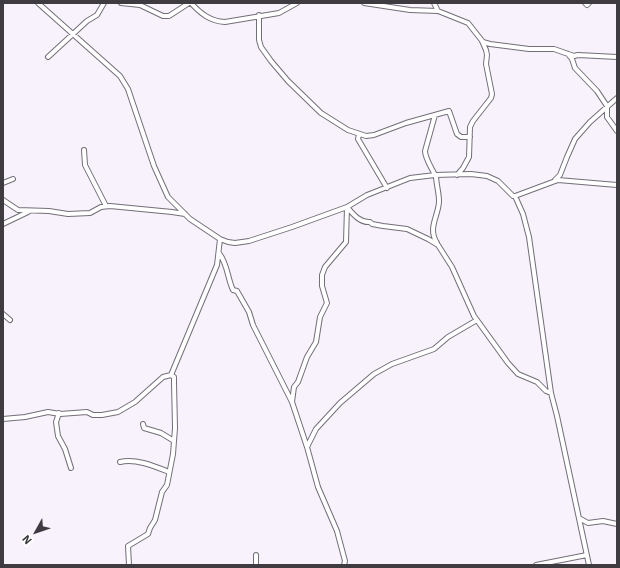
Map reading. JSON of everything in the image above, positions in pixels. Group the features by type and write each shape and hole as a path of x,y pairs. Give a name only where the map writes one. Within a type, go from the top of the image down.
{"street":[{"path":"38,3 115,71 124,81 135,106 154,166 168,197 186,214 220,239 235,243 249,241 347,207 367,195 410,178 436,175 471,174 487,176 498,181 513,196 515,196 523,214 529,237 551,393 589,565"},
{"path":"48,56 87,21 100,12 104,3"},
{"path":"121,3 140,5 163,16 169,16 190,3 209,19 218,22 279,13 297,3"},
{"path":"364,3 410,10 438,11 468,23 481,37 483,42 490,44 535,49 554,49 574,56 617,57"},
{"path":"434,3 438,11"},
{"path":"585,3 587,5 588,3"},
{"path":"259,15 259,40 261,47 271,61 288,81 321,113 348,130 366,136 374,135 406,122 449,111 458,134 461,137 470,137"},
{"path":"456,175 463,168 468,157 470,127 491,98 492,94 486,64 486,50 481,37"},
{"path":"567,53 572,59 575,68 596,91 607,106 607,118 617,131"},
{"path":"555,180 560,175 566,157 575,139 590,122 617,98"},
{"path":"435,115 425,151 425,156 436,175 439,201 433,228 435,241 452,267 470,309 515,371 518,374 537,382 546,391 551,393"},
{"path":"359,134 358,139 387,188"},
{"path":"84,150 85,165 106,206"},
{"path":"3,183 13,179"},
{"path":"515,196 555,180 563,179 617,185"},
{"path":"3,200 18,210 29,211 79,214 90,213 106,206 121,206 186,214"},
{"path":"347,207 365,223 370,222 372,224 407,229 438,245"},
{"path":"292,402 294,387 298,382 307,357 316,342 320,318 326,304 322,286 325,267 346,242 347,207"},
{"path":"3,224 29,211"},
{"path":"171,375 217,265 220,239"},
{"path":"219,253 226,264 229,282 233,290 237,291 238,295 243,301 292,402 318,487 337,530 345,561 344,565"},
{"path":"3,314 10,320"},
{"path":"307,447 316,429 340,403 374,374 392,364 434,349 448,337 477,320"},
{"path":"3,419 25,417 45,412 75,414 87,412 93,415 102,415 118,412 135,402 162,377 171,375"},
{"path":"129,565 128,546 148,534 155,520 162,492 167,485 174,441 174,377 171,375"},
{"path":"59,413 56,422 58,436 66,450 72,468"},
{"path":"143,424 144,428 161,432 174,441"},
{"path":"120,462 127,460 132,462 141,462 169,472"},
{"path":"579,518 588,523 603,521 617,524"},
{"path":"256,555 256,565"},
{"path":"536,565 587,555"}]}
